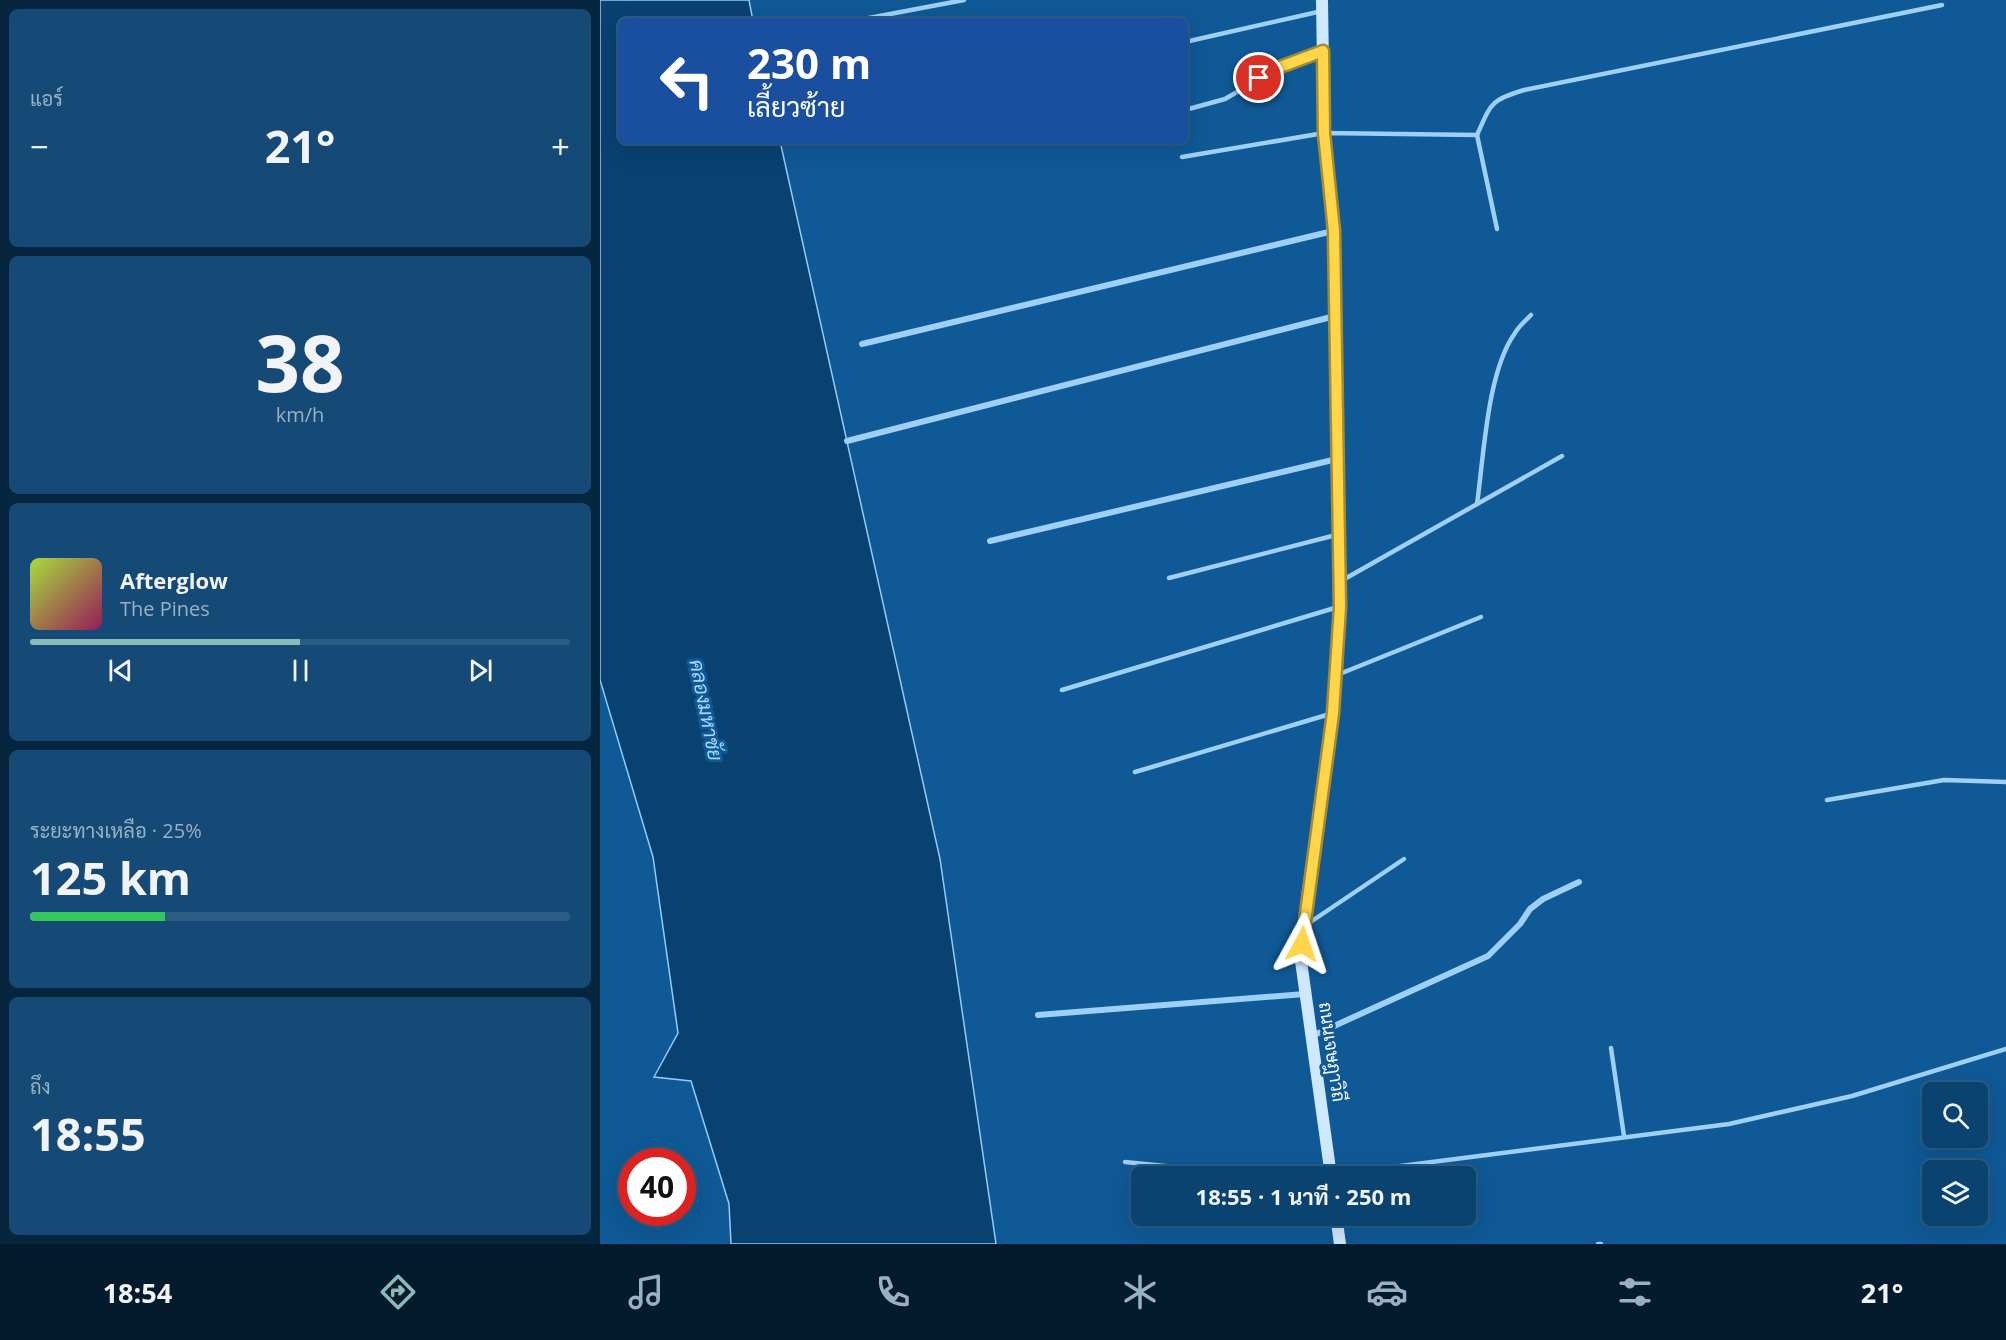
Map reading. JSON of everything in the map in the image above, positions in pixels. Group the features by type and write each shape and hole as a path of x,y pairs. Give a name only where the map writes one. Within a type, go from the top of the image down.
{"street":[{"name":"ถนนเจษฎาวิถี","path":"1322,6 1324,133 1334,231 1340,607 1333,713 1303,927 1301,961 1327,1166"},
{"path":"862,344 1334,231"},
{"path":"848,441 1336,316"},
{"path":"990,541 1338,459"},
{"path":"1311,1036 1488,956 1520,924 1530,909 1543,899 1579,882"},
{"path":"1038,1015 1305,994"},
{"path":"1338,1226 1340,1244"}],"lane":[{"path":"869,18 964,0"},
{"path":"1497,229 1477,135 1490,105 1503,96 1942,5"},
{"path":"1188,41 1322,6"},
{"path":"1188,109 1225,99 1280,67 1323,51"},
{"path":"1182,157 1324,133 1477,135"},
{"path":"1477,504 1494,382 1503,354 1515,332 1530,315"},
{"path":"1339,582 1562,456"},
{"path":"1169,578 1339,534"},
{"path":"1062,690 1340,607"},
{"path":"1336,675 1481,617"},
{"path":"1135,771 1333,713"},
{"path":"1827,800 1944,780 2006,782"},
{"path":"1303,927 1404,859"},
{"path":"1611,1048 1624,1136"},
{"path":"1402,1166 1729,1124 1852,1096 2006,1049"},
{"path":"1125,1162 1164,1166"}],"water":[{"name":"คลองมหาชัย","path":"600,0 749,0 752,18 618,18 618,144 781,144 940,859 996,1244 731,1244 729,1204 691,1081 654,1077 678,1033 653,857 600,680"}],"route":[{"path":"1259,78 1280,67 1323,51 1324,133 1334,231 1340,607 1333,713 1302,944"}]}
